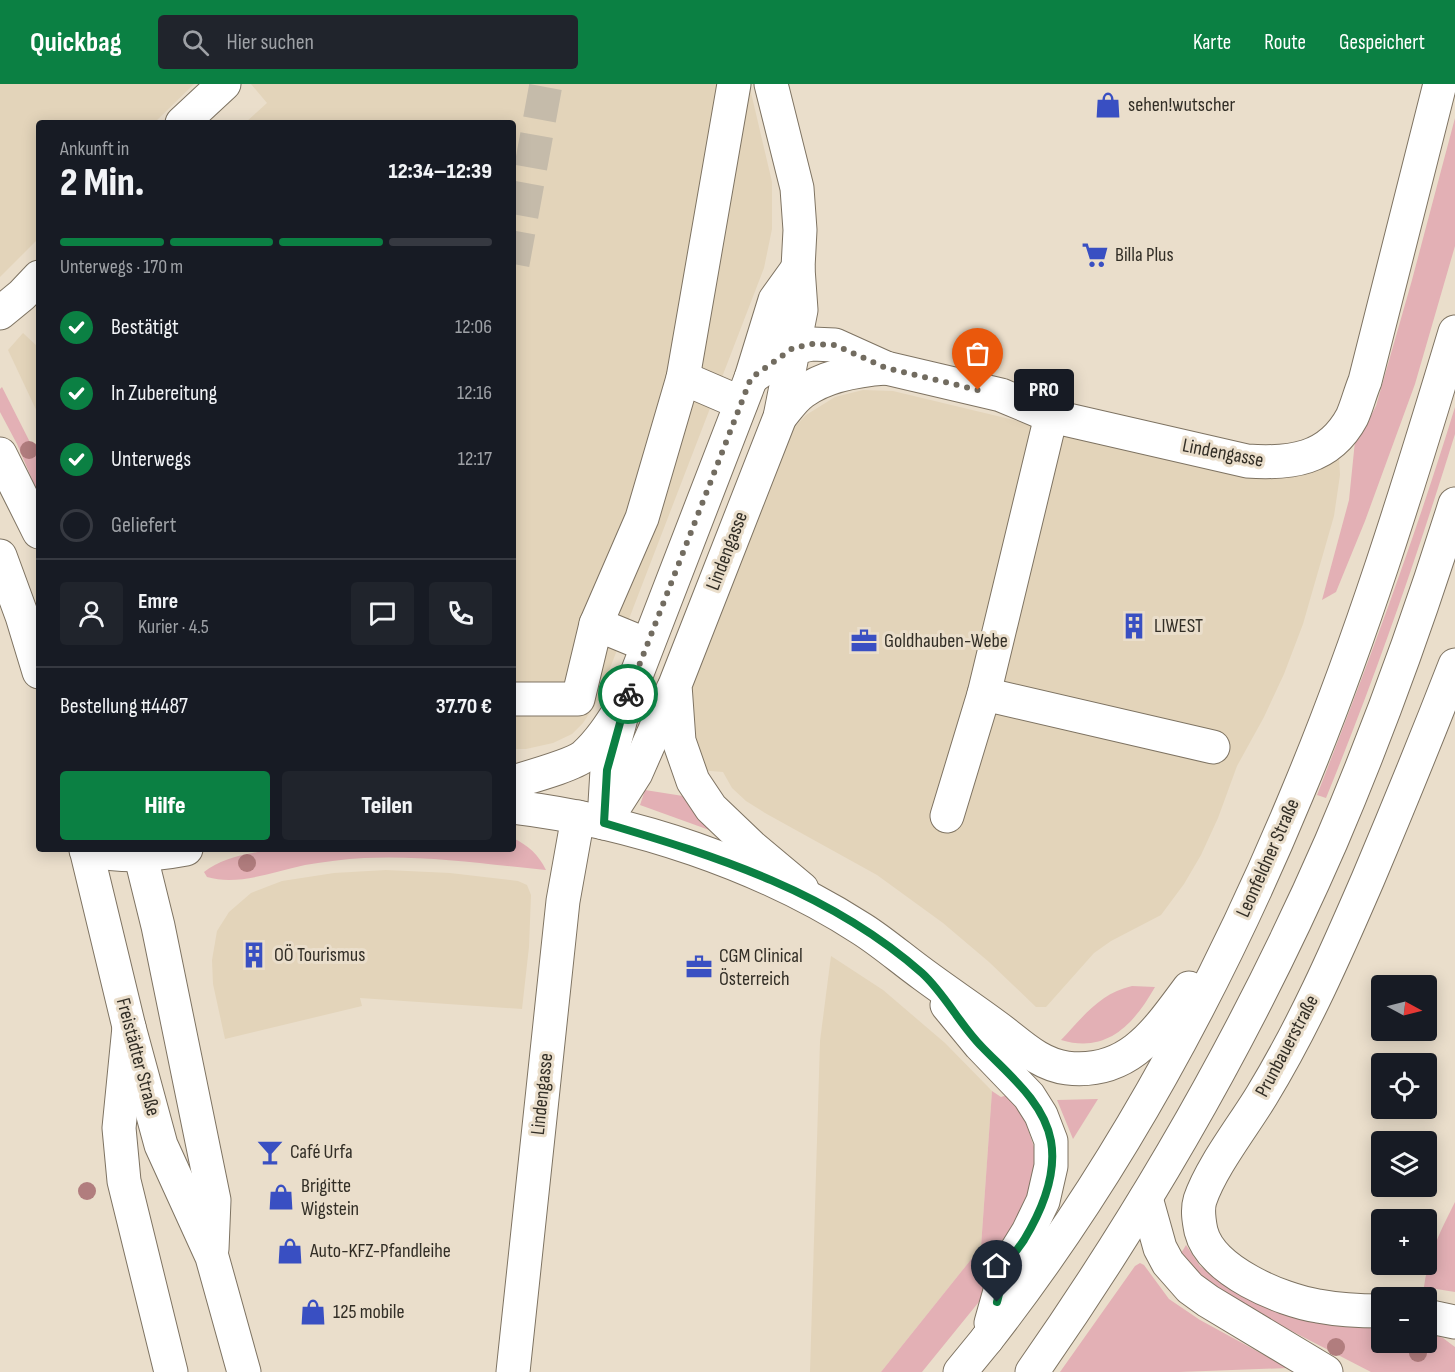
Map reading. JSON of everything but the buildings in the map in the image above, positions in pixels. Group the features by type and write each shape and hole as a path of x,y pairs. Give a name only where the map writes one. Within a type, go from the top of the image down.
{"main road":[{"path":"185,120 224,84"},
{"path":"516,699 578,699 596,624 642,518 683,378 734,84"},
{"name":"Lindengasse","path":"591,820 636,773 675,685 780,417 801,310 798,268 800,230 797,188 771,84"},
{"name":"Lindengasse","path":"746,390 793,348 812,344 835,345 886,368 1001,395 1051,416 1247,461 1276,463 1307,457 1337,439 1352,416 1365,381 1440,84"},
{"name":"Lindengasse","path":"513,1372 563,901 607,770 627,699 746,390 775,300 798,268"},
{"path":"0,313 36,280"},
{"name":"Leonfeldner Straße","path":"960,1372 1049,1256 1111,1161 1170,1059 1246,909 1297,794 1374,590 1455,332"},
{"name":"Lindengasse","path":"780,417 802,392 829,378 860,370 886,368"},
{"path":"683,378 746,390"},
{"path":"947,816 984,694 1051,416"},
{"path":"0,454 36,526"},
{"path":"1032,1372 1146,1198 1216,1076 1272,968 1330,843 1385,709 1455,504"},
{"path":"0,556 36,662"},
{"path":"596,624 647,645"},
{"name":"Prunbauerstraße","path":"1371,1311 1351,1311 1316,1306 1254,1284 1229,1268 1211,1252 1201,1233 1198,1213 1200,1201 1212,1175 1263,1093 1339,947 1416,765 1455,665"},
{"name":"Lindengasse","path":"675,685 679,741 693,782 711,808 753,848 814,900"},
{"path":"984,694 1213,747"},
{"name":"Lindengasse","path":"516,781 583,757 605,733 627,699"},
{"path":"516,808 591,820 695,850 780,883 865,930 996,1026 1029,1053 1051,1065 1068,1068 1102,1066 1133,1052 1150,1039 1246,909"},
{"name":"Freistädter Straße","path":"87,852 129,1027 161,1145 212,1257 244,1372"},
{"path":"100,852 113,855 140,853"},
{"name":"Freistädter Straße","path":"140,853 197,1111 214,1200 212,1257"},
{"path":"924,975 980,1045 1029,1096 1041,1115 1051,1141 1052,1166 1048,1186 1037,1216 1007,1266 987,1339"},
{"path":"129,1027 119,1128 124,1181 171,1372"},
{"path":"1146,1198 1164,1255 1178,1276 1190,1288 1209,1302 1326,1372"},
{"path":"1437,1318 1455,1322"}],"shaded area":[{"path":"0,84 194,84 157,120 36,120 36,241 0,277"},
{"path":"251,84 749,84 772,182 772,229 764,268 597,702 583,723 572,734 553,743 516,749 516,120 248,120 267,103"},
{"path":"1455,118 1455,246 1415,384 1365,521 1336,592 1322,600 1349,500 1355,441 1376,406"},
{"path":"23,333 36,345 36,410 8,350"},
{"path":"2,387 36,454 36,489 17,444 0,412 0,389"},
{"path":"863,390 893,391 1261,479 1285,478 1310,472 1339,458 1340,475 1334,516 1303,624 1284,674 1237,766 1218,818 1201,855 1184,884 1161,915 1111,941 1094,953 1046,1007 1036,1007 989,962 943,923 877,875 746,801 732,788 723,772 698,770 690,747 691,682 792,430 806,415 835,397"},
{"path":"1455,407 1455,434 1395,617 1326,798 1317,795 1390,602"},
{"path":"645,790 683,796 712,831 640,805"},
{"path":"516,840 540,859 546,870 387,857 305,865 256,877 231,880 207,877 204,872 221,862 258,852 516,852"},
{"name":"OÖ Tourismus","path":"386,870 450,873 518,881 527,885 531,895 529,947 522,1009 360,998 362,1006 225,1039 213,984 212,960 217,931 229,912 251,893 282,881 334,873"},
{"path":"831,956 883,990 945,1043 992,1091 981,1247 881,1372 810,1372 820,1041"},
{"path":"1132,986 1155,987 1138,1013 1117,1033 1092,1043 1061,1040 1101,1000"},
{"path":"992,1091 1001,1097 1011,1094 1020,1105 1034,1147 1039,1186 991,1287 922,1372 881,1372 981,1247"},
{"path":"1098,1099 1073,1139 1057,1100"},
{"path":"1455,1202 1455,1292 1437,1289 1437,1287 1424,1287 1426,1275 1437,1275 1437,1240"},
{"path":"1186,1245 1200,1266 1225,1285 1302,1318 1332,1325 1371,1328 1371,1353 1437,1353 1437,1336 1443,1338 1455,1347 1455,1372 1371,1372 1276,1323 1217,1289 1193,1272 1180,1255"},
{"path":"1140,1263 1144,1265 1169,1299 1200,1320 1288,1368 1179,1372 1060,1372 1135,1266"}],"tunnel":[{"path":"516,248 546,84"}],"way so far":[{"path":"628,694 751,378 793,348 812,344 835,345 886,368 978,390"}],"place":[{"name":"sehen!wutscher","path":"1108,105"},
{"name":"Billa Plus","path":"1095,255"},
{"name":"PRO","path":"978,390"},
{"name":"LIWEST","path":"1134,626"},
{"name":"Goldhauben-Webe","path":"864,641"},
{"name":"OÖ Tourismus","path":"254,955"},
{"name":"CGM Clinical Österreich","path":"699,967"},
{"name":"Café Urfa","path":"270,1152"},
{"name":"Brigitte Wigstein","path":"281,1197"},
{"name":"Auto-KFZ-Pfandleihe","path":"290,1251"},
{"name":"125 mobile","path":"313,1312"}],"route":[{"path":"628,694 607,770 604,823 746,868 814,900 865,930 924,975 980,1045 1029,1096 1041,1115 1051,1141 1052,1166 1048,1186 1037,1216 1007,1266 997,1302"}]}
